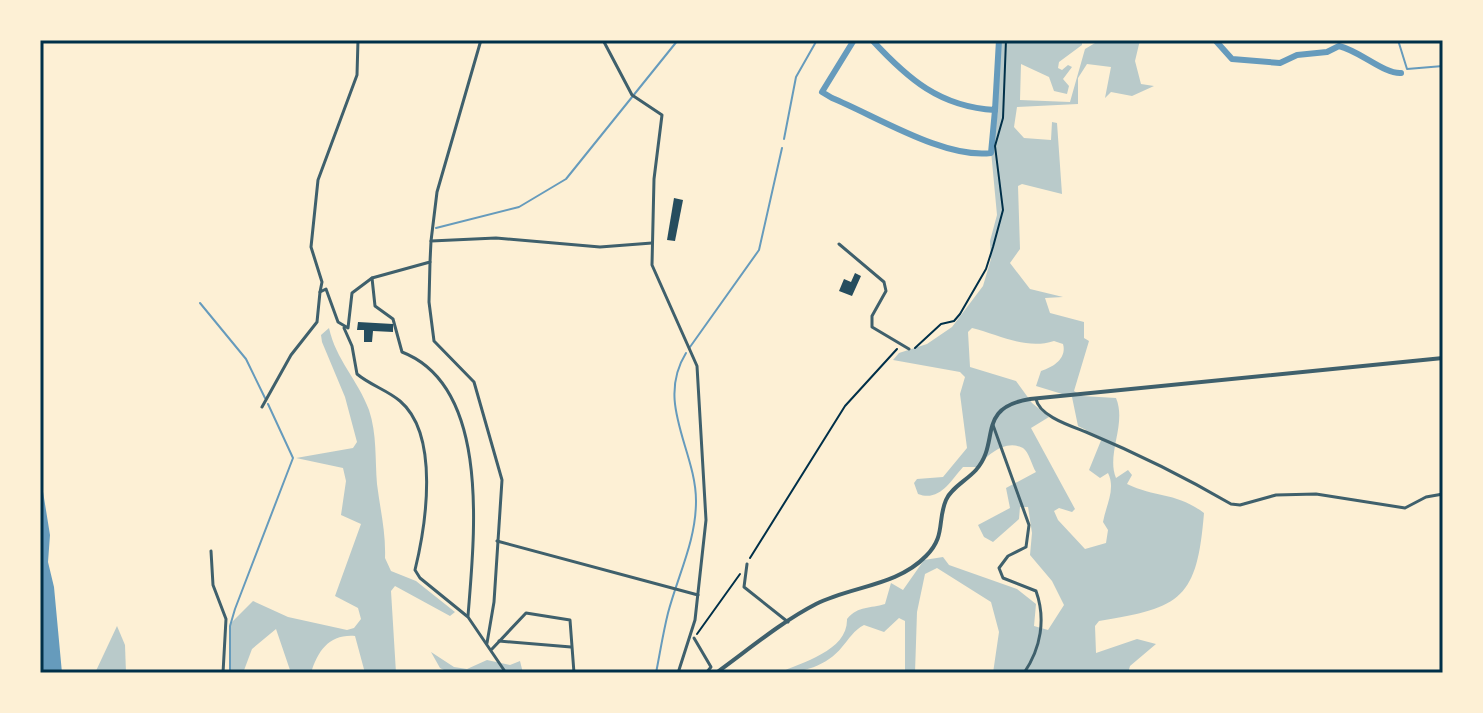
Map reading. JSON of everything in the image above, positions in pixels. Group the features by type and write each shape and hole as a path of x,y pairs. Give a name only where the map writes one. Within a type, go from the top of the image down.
{"street":[{"path":"262,407 291,355 317,322 322,282 311,247 318,180 357,75 358,40"},
{"path":"481,40 437,192 431,241 429,302 434,341 474,382 502,480 487,643"},
{"path":"603,40 632,95 662,115 654,179 652,265 685,345 697,366 706,520 695,620 678,673"},
{"path":"431,241 496,238 610,247 652,243"},
{"path":"839,244 884,282 886,291 872,316 872,327 909,349"},
{"path":"344,328 348,328 350,322 352,293 372,278 430,262"},
{"path":"372,278 375,306 393,319 402,352 427,364 458,412 474,501 468,617"},
{"path":"320,292 326,289 338,322 344,328 352,346 357,374 402,402 421,439 427,493 415,570 420,578 468,617 506,673"},
{"path":"716,673 788,622 837,594 890,580 926,556 943,528 946,498 979,465 992,421 1007,406 1037,399 1443,358"},
{"path":"1037,399 1038,407 1064,423 1157,462 1231,504 1240,505 1276,495 1316,494 1405,508 1426,497 1443,494"},
{"path":"992,421 996,442 1029,525 1026,547 1008,556 999,568 1003,578 1036,591 1043,611 1036,654 1024,673"},
{"path":"497,541 698,595"},
{"path":"211,551 213,585 226,619 223,673"},
{"path":"747,564 744,587 788,622"},
{"path":"492,649 526,613 570,620 574,673"},
{"path":"694,638 711,667 706,673"},
{"path":"498,641 571,647"}],"path":[{"path":"694,638 747,564 845,406 882,363 900,348 919,347 941,324 954,321 986,269 1003,210 995,146 1003,118 1006,40"}],"shaded area":[{"path":"1001,40 1082,40 1082,45 1059,62 1058,68 1062,70 1068,65 1072,67 1063,79 1069,86 1067,94 1054,91 1049,77 1021,64 1020,100 1070,102 1085,49 1100,40 1140,40 1135,61 1141,84 1154,86 1132,96 1111,92 1105,98 1111,67 1087,64 1078,78 1078,104 1017,107 1014,127 1024,138 1051,140 1052,122 1057,123 1062,194 1022,184 1018,186 1020,249 1010,263 1030,289 1063,297 1045,298 1050,313 1084,322 1084,338 1089,341 1074,391 1082,396 1116,398 1119,418 1113,459 1116,478 1128,470 1132,475 1127,484 1175,498 1204,513 1201,542 1190,581 1167,604 1149,611 1099,621 1095,626 1096,653 1137,639 1156,644 1130,666 1128,673 993,673 999,632 991,602 937,568 925,574 917,612 915,673 905,673 905,621 899,618 884,632 864,625 860,627 836,654 822,664 796,672 779,673 811,660 832,647 840,639 851,615 860,609 885,604 891,583 903,590 924,560 943,557 949,565 1017,589 1036,604 1034,626 1048,630 1064,605 1052,581 1030,555 1032,533 1028,507 1020,507 1019,519 993,542 984,537 978,525 1010,508 1006,488 1036,472 1027,453 1016,446 1003,447 977,467 963,467 938,493 918,494 914,483 917,479 943,477 967,448 960,394 965,377 960,372 893,360 899,353 927,344 952,327 983,286 991,259 990,241 997,215 991,151 997,117","holes":["972,328 1023,343 1054,341 1063,344 1061,358 1041,371 1036,386 1072,397 1078,426 1102,438 1089,470 1100,478 1108,473 1110,479 1111,491 1103,522 1108,530 1106,543 1085,549 1058,520 1054,511 1059,508 1072,512 1075,509 1031,428 1049,417 1032,403 1016,381 970,367 968,332"]},
{"path":"329,328 372,419 385,558 391,571 416,581 455,612 450,616 395,586 391,591 396,673 365,673 355,636 346,636 326,645 311,673 291,673 276,629 252,649 243,673 230,673 231,623 253,601 288,617 347,630 354,628 361,619 358,608 335,596 361,524 341,515 346,481 343,468 296,458 353,448 357,442 345,397 322,342 321,335"},
{"path":"117,626 125,645 126,673 95,673"},
{"path":"431,652 454,667 467,669 487,660 510,665 520,661 523,673 450,673 440,668"}],"water":[{"path":"40,473 50,535 48,562 54,587 62,673 40,673"}],"building":[{"path":"674,198 683,200 675,241 667,240"},
{"path":"855,273 861,276 852,296 839,291 844,279 851,282"},
{"path":"358,322 393,324 393,332 373,331 372,342 364,342 364,330 357,330"}],"waterway":[{"path":"436,228 519,207 566,179 678,40"},
{"path":"784,139 796,77 817,40"},
{"path":"854,40 822,92 832,98 932,143 972,153 991,153 995,110"},
{"path":"872,40 912,78 941,97 975,108 995,110 999,40"},
{"path":"1215,40 1232,59 1280,63 1297,55 1327,52 1339,46 1387,70 1401,73"},
{"path":"1398,40 1407,69 1443,66"},
{"path":"690,347 759,250 782,148"},
{"path":"200,303 246,359 265,398"},
{"path":"656,673 668,613 690,544 695,516 694,482 679,427 674,390 686,353"},
{"path":"230,673 230,626 293,458 268,404"}]}
